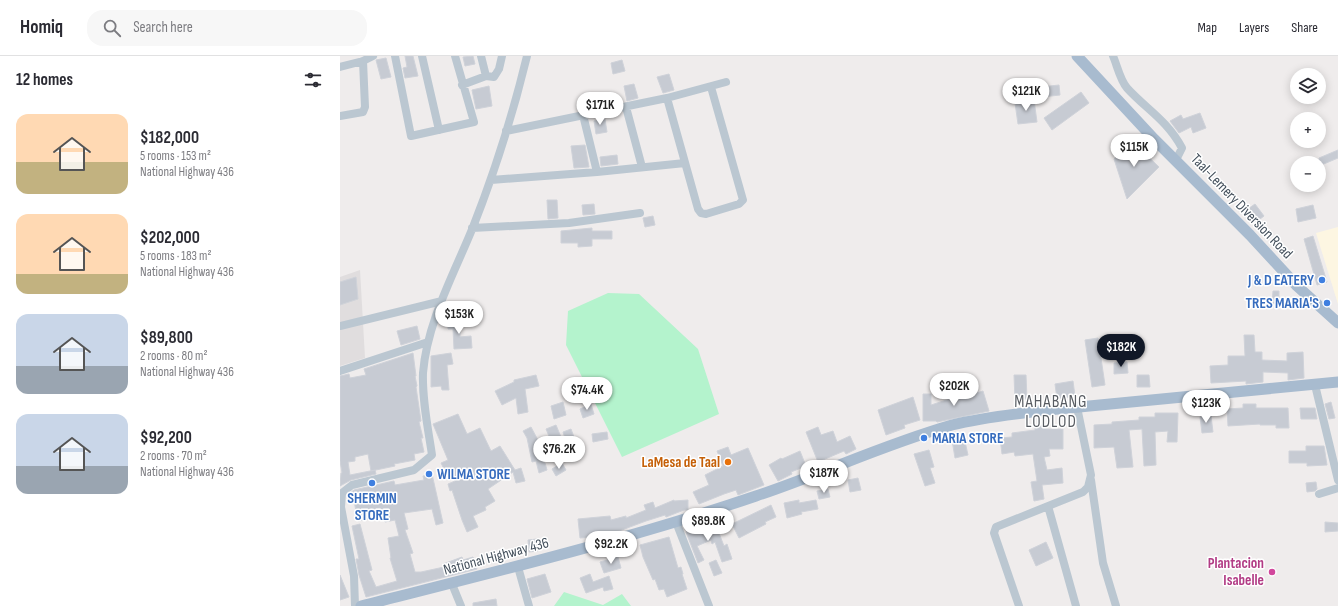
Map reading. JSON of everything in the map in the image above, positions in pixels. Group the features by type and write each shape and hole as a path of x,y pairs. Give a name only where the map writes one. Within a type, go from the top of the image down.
{"main road":[{"name":"Taal-Lemery Diversion Road","path":"1077,56 1154,139 1250,235 1297,286 1338,323"},
{"name":"National Highway 436","path":"361,606 386,603 676,522 758,496 865,454 953,425 1004,416 1077,407 1338,382"}],"street":[{"path":"340,67 363,61 374,56"},
{"path":"395,56 411,136 474,122 462,85 455,56"},
{"path":"422,56 439,130"},
{"path":"481,56 486,76"},
{"path":"462,85 486,76 494,77 499,68 502,56"},
{"path":"355,606 354,576 341,507 342,494 352,485 414,470 432,455 424,381 428,342 442,301 491,180 527,56"},
{"path":"1113,56 1126,86 1161,118 1176,138 1182,148 1176,160"},
{"path":"340,116 363,112 365,107 363,61"},
{"path":"506,131 667,98 726,82"},
{"path":"667,98 698,209 701,213 706,214 739,204 743,200 711,87"},
{"path":"626,107 642,166"},
{"path":"583,115 597,172"},
{"path":"491,180 597,172 642,166 686,163"},
{"path":"472,228 569,223 640,213"},
{"path":"340,326 442,301"},
{"path":"340,371 428,342"},
{"path":"1315,385 1338,480"},
{"path":"1077,407 1091,475 1103,563 1116,606"},
{"path":"1019,606 994,533 996,527 1083,492 1088,487 1091,475"},
{"path":"1319,494 1338,488"},
{"path":"1048,506 1076,606"},
{"path":"676,522 709,606"},
{"path":"518,567 529,606"},
{"path":"452,584 461,606"}],"shaded area":[{"path":"1338,227 1338,304 1316,233"},
{"path":"360,270 365,358 340,366 340,277"}],"green space":[{"path":"608,293 639,294 698,349 719,414 622,457 566,345 568,311"},
{"path":"564,592 603,605 622,594 631,606 554,606"}],"building":[{"path":"405,56 413,56 418,76 405,78 403,68 407,67"},
{"path":"473,56 475,64 465,66 463,57"},
{"path":"386,58 391,77 381,79 376,60"},
{"path":"622,60 625,71 613,74 611,63"},
{"path":"669,74 674,90 663,93 657,77"},
{"path":"634,84 638,98 627,101 624,86"},
{"path":"1059,85 1060,95 1033,98 1032,88"},
{"path":"489,86 492,106 476,109 472,90"},
{"path":"1081,92 1089,103 1052,130 1044,118"},
{"path":"1034,100 1037,122 1018,124 1015,103"},
{"path":"1200,113 1206,128 1193,133 1191,127 1179,133 1170,121 1181,115 1183,119"},
{"path":"605,119 607,132 596,134 594,121"},
{"path":"1133,142 1159,167 1127,199 1114,159"},
{"path":"585,145 589,167 574,168 571,146"},
{"path":"1338,150 1338,158 1326,163 1326,156 1324,156"},
{"path":"617,155 618,164 601,166 600,157"},
{"path":"547,200 557,200 558,218 548,219"},
{"path":"594,204 595,214 583,215 582,205"},
{"path":"1255,204 1264,216 1255,223 1245,211"},
{"path":"1313,205 1316,218 1298,222 1296,209"},
{"path":"653,216 655,225 645,227 643,218"},
{"path":"592,228 592,231 612,231 612,239 592,239 592,246 578,247 578,243 561,243 561,231"},
{"path":"1313,236 1327,282 1317,285 1304,239"},
{"path":"356,277 358,299 340,305 340,282"},
{"path":"1273,291 1279,291 1279,304 1272,304"},
{"path":"448,318 460,318 460,337 471,336 472,348 454,349 453,329 448,329"},
{"path":"417,326 420,339 401,345 397,331"},
{"path":"1244,335 1254,335 1255,352 1262,352 1262,360 1287,361 1287,353 1303,352 1304,378 1288,380 1288,373 1263,372 1263,382 1246,384 1246,381 1211,383 1210,366 1228,365 1228,356 1245,356"},
{"path":"1098,338 1105,385 1092,387 1085,340"},
{"path":"413,353 421,421 419,422 423,438 421,438 424,452 414,454 415,460 394,464 395,466 375,470 376,474 351,480 340,486 342,473 340,461 340,376 349,374 350,378 366,375 364,369","holes":["368,454 371,471 350,475 348,462 355,461 355,457"]},
{"path":"451,353 453,364 447,365 449,390 442,390 441,386 431,387 431,356"},
{"path":"1127,362 1128,373 1114,374 1114,363"},
{"path":"536,375 539,386 525,389 528,412 518,414 516,398 502,405 495,391 514,382 514,380"},
{"path":"1014,375 1026,375 1027,399 1015,400"},
{"path":"1137,375 1149,375 1150,387 1137,387"},
{"path":"1073,381 1075,396 1057,399 1055,384"},
{"path":"983,391 989,411 937,422 923,421 923,394 931,394 931,405 956,397 955,394 963,393 964,397"},
{"path":"913,397 920,420 904,425 905,428 886,435 878,410"},
{"path":"563,402 566,415 554,419 551,406"},
{"path":"1331,402 1335,418 1329,419 1325,404"},
{"path":"591,404 594,414 583,418 580,409"},
{"path":"1243,404 1256,404 1256,408 1288,408 1289,428 1276,428 1276,425 1260,424 1228,426 1227,409 1243,408"},
{"path":"1300,408 1315,408 1317,419 1301,419"},
{"path":"1155,413 1178,413 1177,442 1167,442 1168,431 1155,432 1156,465 1144,466 1142,429 1129,430 1133,467 1117,468 1114,447 1094,448 1094,425 1139,420 1139,417 1155,417"},
{"path":"458,414 467,434 480,428 491,451 500,446 515,470 521,468 525,481 516,483 513,472 488,489 495,501 485,507 486,510 473,516 478,527 467,532 452,490 450,491 448,484 455,481 448,468 444,469 441,463 448,460 433,424"},
{"path":"1211,416 1213,432 1202,433 1200,417"},
{"path":"556,425 561,437 551,441 546,429"},
{"path":"1045,425 1046,429 1063,429 1063,449 1049,449 1050,456 1044,457 1047,470 1062,468 1063,483 1042,485 1044,499 1034,501 1031,482 1037,481 1033,454 1015,456 1014,452 1002,454 1000,438 1012,437 1012,433 1035,430 1035,427"},
{"path":"531,427 539,442 547,470 539,473 536,461 532,462 527,438 523,431"},
{"path":"818,427 821,435 833,431 837,442 850,436 856,449 846,454 844,451 818,462 806,432"},
{"path":"571,429 577,445 568,448 563,432"},
{"path":"607,432 608,439 593,442 592,434"},
{"path":"964,437 968,455 955,458 952,440"},
{"path":"1306,446 1324,446 1327,465 1307,466 1307,463 1289,463 1289,451 1306,451"},
{"path":"728,447 731,455 748,448 764,485 738,495 736,490 699,504 693,492 709,485 705,475 723,466 717,451"},
{"path":"929,450 934,467 930,468 935,483 925,486 914,454"},
{"path":"800,451 806,466 791,472 792,474 778,481 769,465 781,458 782,459"},
{"path":"562,463 566,470 556,476 552,469"},
{"path":"432,474 443,523 436,525 432,509 404,513 408,529 405,530 413,553 410,554 415,572 444,567 443,564 462,557 463,560 473,557 477,569 366,597 359,575 356,559 359,559 352,526 360,524 372,570 369,571 376,587 397,581 390,558 388,538 399,536 395,520 385,522 380,508 366,511 368,519 358,521 354,501 352,501 350,493 354,490 394,481 395,485 424,480 423,476"},
{"path":"858,478 861,490 850,492 848,480"},
{"path":"1316,482 1317,489 1315,491 1307,492 1306,483"},
{"path":"828,489 830,497 819,499 817,491"},
{"path":"674,500 688,500 688,510 684,510 666,517 665,515 619,531 594,534 594,537 580,538 578,519 610,516 611,520 626,516 626,518 646,510 644,505 653,502 655,508"},
{"path":"799,500 799,503 816,500 818,509 801,512 802,514 787,518 784,503"},
{"path":"771,505 776,517 739,538 732,524"},
{"path":"1325,522 1338,523 1338,531 1325,532"},
{"path":"715,523 724,546 727,544 732,559 722,562 715,542 712,544 711,540 697,546 704,560 698,563 686,532 698,527 699,530"},
{"path":"669,537 678,568 681,567 687,589 667,597 664,589 659,590 655,579 653,580 643,557 640,545"},
{"path":"537,539 538,551 529,552 528,540"},
{"path":"1046,542 1053,558 1036,566 1029,550"},
{"path":"618,557 621,568 604,573 600,562"},
{"path":"716,560 722,573 714,576 709,563"},
{"path":"545,574 551,592 532,598 527,579"},
{"path":"590,574 593,582 609,576 613,589 604,591 603,587 586,593 580,578"},
{"path":"340,575 349,597 340,600"},
{"path":"496,599 497,606 473,606 473,603"}],"place":[{"name":"J & D EATERY","path":"1322,280"},
{"name":"TRES MARIA'S","path":"1327,303"},
{"name":"MARIA STORE","path":"924,438"},
{"name":"LaMesa de Taal","path":"728,462"},
{"name":"WILMA STORE","path":"429,474"},
{"name":"SHERMIN STORE","path":"372,483"},
{"name":"Plantacion Isabelle","path":"1272,572"}],"district":[{"name":"MAHABANG LODLOD","path":"1051,411"}]}
